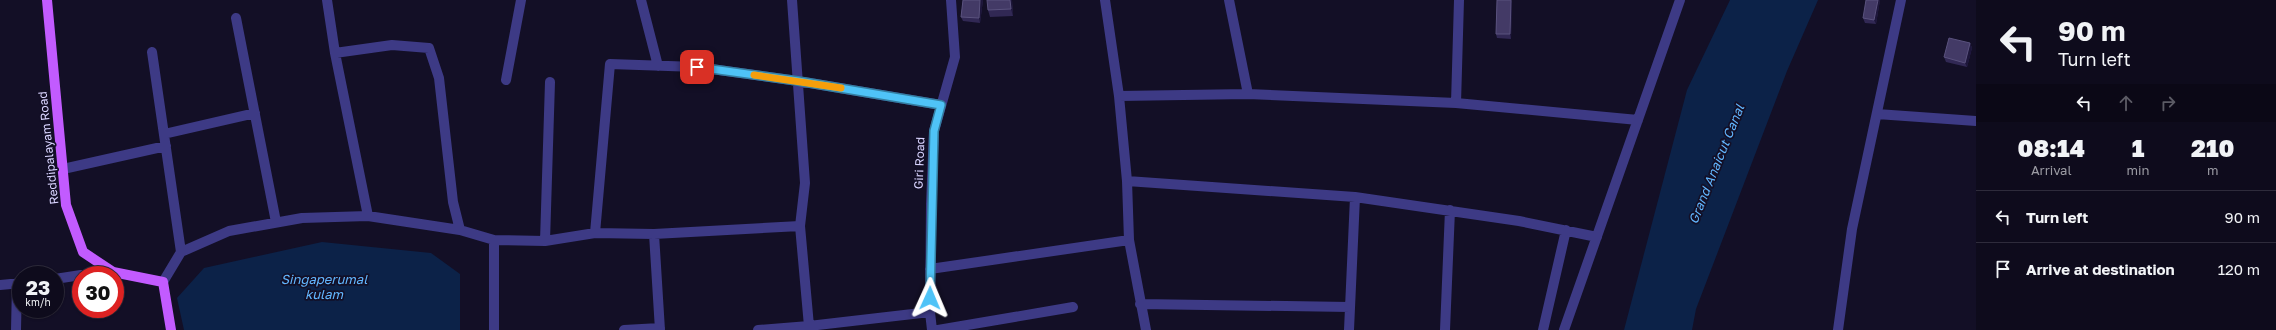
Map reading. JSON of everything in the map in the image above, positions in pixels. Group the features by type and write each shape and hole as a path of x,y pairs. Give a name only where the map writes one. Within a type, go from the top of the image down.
{"main road":[{"name":"Reddipalayam Road","path":"47,0 66,204 83,252 104,266"},
{"name":"Reddipalayam Road","path":"124,274 163,282"},
{"path":"163,282 171,330"}],"street":[{"path":"327,0 335,53 368,216"},
{"path":"506,80 520,0"},
{"path":"641,0 658,66"},
{"path":"792,0 805,183 800,226 809,326"},
{"name":"Giri Road","path":"932,330 930,312 930,269 934,131 955,58 951,0"},
{"path":"1105,0 1119,96 1127,181 1129,240 1146,330"},
{"path":"1229,0 1248,94"},
{"path":"1456,103 1459,0"},
{"path":"1564,330 1680,0"},
{"path":"1838,330 1852,229 1901,0"},
{"path":"236,18 276,222"},
{"path":"335,53 392,45 429,48 439,78 453,202 460,230"},
{"path":"152,52 181,252"},
{"path":"596,233 610,64 697,67 798,81 941,105"},
{"path":"545,241 550,82"},
{"path":"1119,96 1248,94 1456,103 1638,120"},
{"path":"164,134 255,113"},
{"path":"1877,114 1976,121"},
{"path":"63,169 166,146"},
{"path":"1127,181 1355,197 1450,210 1597,236"},
{"path":"1349,330 1355,197"},
{"path":"1445,330 1450,210"},
{"path":"163,282 181,252 229,231 302,218 368,216 460,230 494,240 545,241 596,233 654,234 800,226"},
{"path":"1542,330 1566,230"},
{"path":"624,330 660,329 654,234"},
{"path":"494,240 494,330"},
{"path":"930,269 1129,240"},
{"path":"0,285 12,284"},
{"path":"1140,304 1350,307"},
{"path":"938,330 1073,307"},
{"path":"758,330 809,326 930,312"},
{"path":"16,330 17,318"}],"water":[{"name":"Grand Anaicut Canal","path":"1730,0 1818,0 1787,71 1696,309 1692,330 1624,330 1687,90"},
{"name":"Singaperumal kulam","path":"322,242 431,253 460,274 460,330 184,330 177,298 204,268"}],"building":[{"path":"963,0 980,0 979,18 961,17"},
{"path":"987,0 1010,0 1011,9 988,10"},
{"path":"1497,0 1511,0 1510,34 1496,34"},
{"path":"1866,0 1878,0 1874,20 1863,18"},
{"path":"1949,38 1970,43 1965,63 1944,57"}],"slow traffic":[{"path":"754,75 841,88"}],"route":[{"path":"697,67 798,81 941,105 934,131 931,204 930,298"}]}
